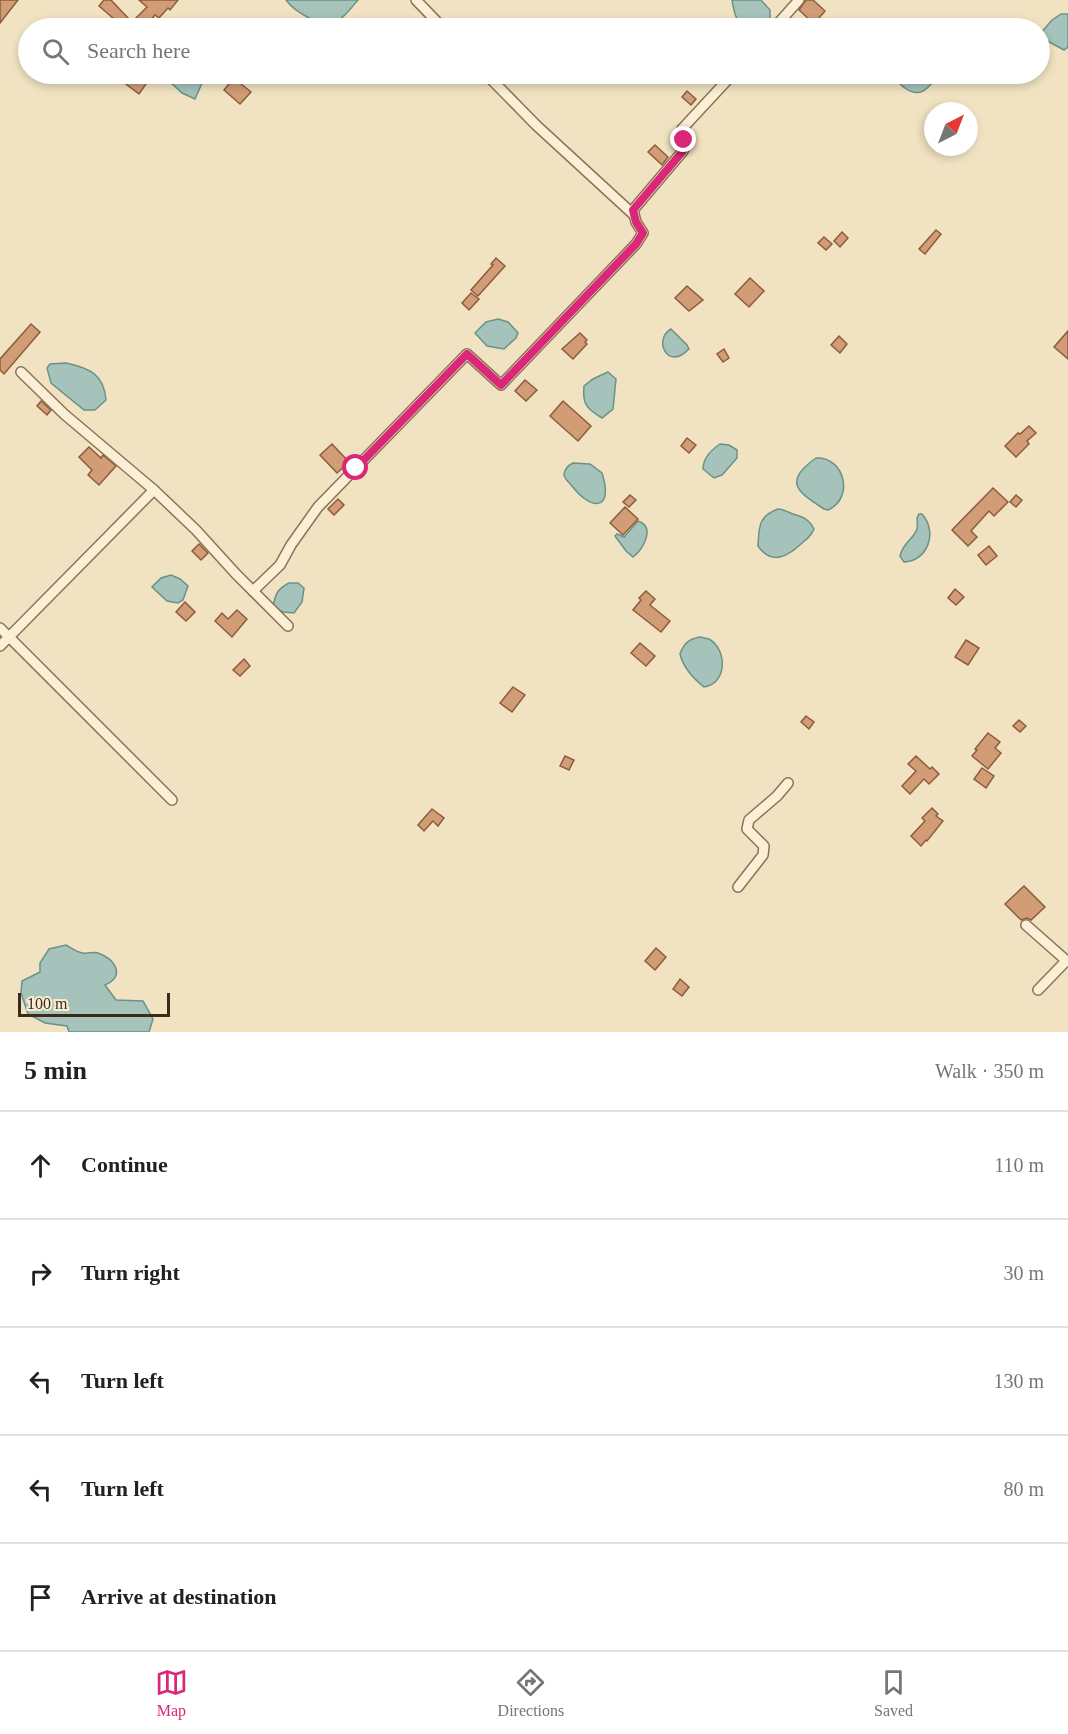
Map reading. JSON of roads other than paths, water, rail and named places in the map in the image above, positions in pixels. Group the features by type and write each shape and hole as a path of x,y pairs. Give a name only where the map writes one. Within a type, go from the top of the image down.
{"street":[{"path":"417,0 434,18"},
{"path":"783,18 799,0"},
{"path":"496,84 536,125 634,215"},
{"path":"253,591 280,565 318,507 467,354 501,385 636,244 643,233 636,222 633,210 685,148 682,129 724,84"},
{"path":"21,372 64,414 154,490 196,530 288,626"},
{"path":"0,646 154,490"},
{"path":"0,628 171,800"},
{"path":"738,886 763,855 764,846 747,829 748,820 777,796 788,783"},
{"path":"1026,925 1067,961 1038,990"}],"water":[{"path":"286,0 358,0 341,18 310,18"},
{"path":"732,0 761,0 770,10 770,18 736,18"},
{"path":"1061,14 1068,14 1068,47 1064,50 1050,42 1052,20"},
{"path":"172,84 202,84 195,99 182,93"},
{"path":"900,84 932,84 925,90 916,93"},
{"path":"498,319 508,322 518,333 504,349 487,346 475,333 486,322"},
{"path":"671,329 689,349 674,357 665,351 663,346 663,340"},
{"path":"66,363 82,367 99,378 106,400 95,410 84,410 51,383 47,368 50,364"},
{"path":"608,372 616,379 613,409 602,418 585,402 584,386"},
{"path":"720,444 729,445 737,450 737,458 722,475 714,478 703,469 703,465 708,455"},
{"path":"816,458 833,463 843,478 842,496 837,504 828,510 807,497 798,486 799,474"},
{"path":"573,463 590,464 602,473 605,494 599,503 587,500 564,476 567,467"},
{"path":"778,509 805,519 814,529 809,537 791,552 774,557 763,552 758,546 759,534 763,519"},
{"path":"919,514 922,514 927,521 930,537 928,544 919,557 904,562 900,556 901,551 916,532"},
{"path":"638,521 646,528 647,533 644,544 633,557 615,536 617,534 624,537"},
{"path":"171,575 188,586 183,600 178,603 167,601 152,587 161,578"},
{"path":"289,583 298,583 304,588 302,602 294,613 283,612 273,607 277,593"},
{"path":"700,637 709,639 715,644 722,658 721,673 717,680 712,685 704,687 689,672 680,654 687,642"},
{"path":"66,945 81,953 98,953 113,963 116,968 115,977 105,985 116,1000 143,1001 153,1019 149,1032 69,1032 67,1026 45,1023 28,1014 21,993 22,981 40,972 40,963 49,949"}]}
